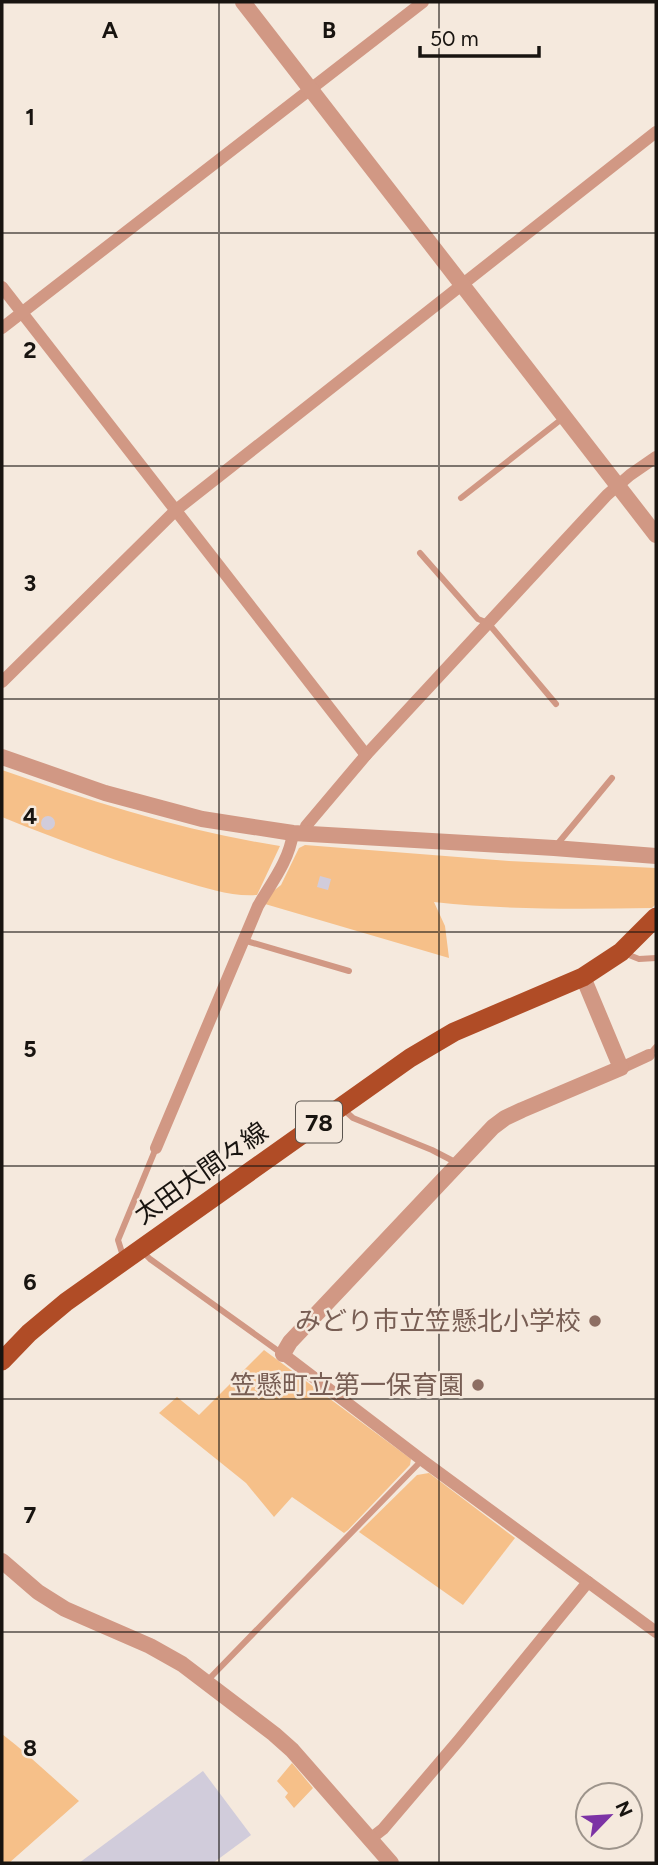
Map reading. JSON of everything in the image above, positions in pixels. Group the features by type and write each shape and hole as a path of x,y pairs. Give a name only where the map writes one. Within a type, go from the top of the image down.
{"main road":[{"name":"太田大間々線","path":"2,1361 47,1317 410,1058 454,1032 583,977 621,951 656,918"}],"street":[{"path":"243,2 656,535"},
{"path":"2,328 424,2"},
{"path":"2,682 176,510 656,132"},
{"path":"2,287 366,755"},
{"path":"156,1148 258,906 276,880 299,833 366,755 607,495 656,457"},
{"path":"2,757 105,793 202,820 299,833 656,856"},
{"path":"583,977 621,1068"},
{"path":"653,1051 621,1068 505,1118 493,1126 290,1342 283,1354 656,1632"},
{"path":"2,1561 38,1592 65,1609 150,1646 182,1664 282,1741 391,1863"},
{"path":"369,1840 383,1829 459,1741 588,1582"}],"lane":[{"path":"461,498 565,417"},
{"path":"420,553 478,619 488,624 556,704"},
{"path":"554,848 612,778"},
{"path":"243,940 349,971"},
{"path":"621,951 639,959 656,958"},
{"path":"341,1106 353,1118 457,1163"},
{"path":"156,1148 118,1240 121,1252 150,1259 283,1354"},
{"path":"206,1682 422,1460"}],"shaded area":[{"path":"2,770 139,814 244,840 280,846 257,895 238,895 210,889 114,859 2,817"},
{"path":"305,845 509,861 656,868 656,904 652,908 571,909 434,902 445,926 449,958 265,904 272,892 281,885 299,848"},
{"path":"264,1350 411,1459 410,1465 344,1533 292,1497 274,1517 246,1483 159,1413 177,1397 199,1415"},
{"path":"429,1473 515,1538 463,1605 359,1532 417,1475"},
{"path":"2,1734 79,1801 9,1863 2,1863"},
{"path":"292,1763 313,1788 294,1808 285,1797 288,1793 277,1781"}],"building":[{"path":"48,816 53,818 53,828 48,830 43,828 41,823 43,818"},
{"path":"320,876 331,879 328,890 317,887"},
{"path":"203,1771 251,1835 213,1863 79,1863"}],"place":[{"name":"みどり市立笠懸北小学校","path":"595,1321"},
{"name":"笠懸町立第一保育園","path":"478,1385"}]}
